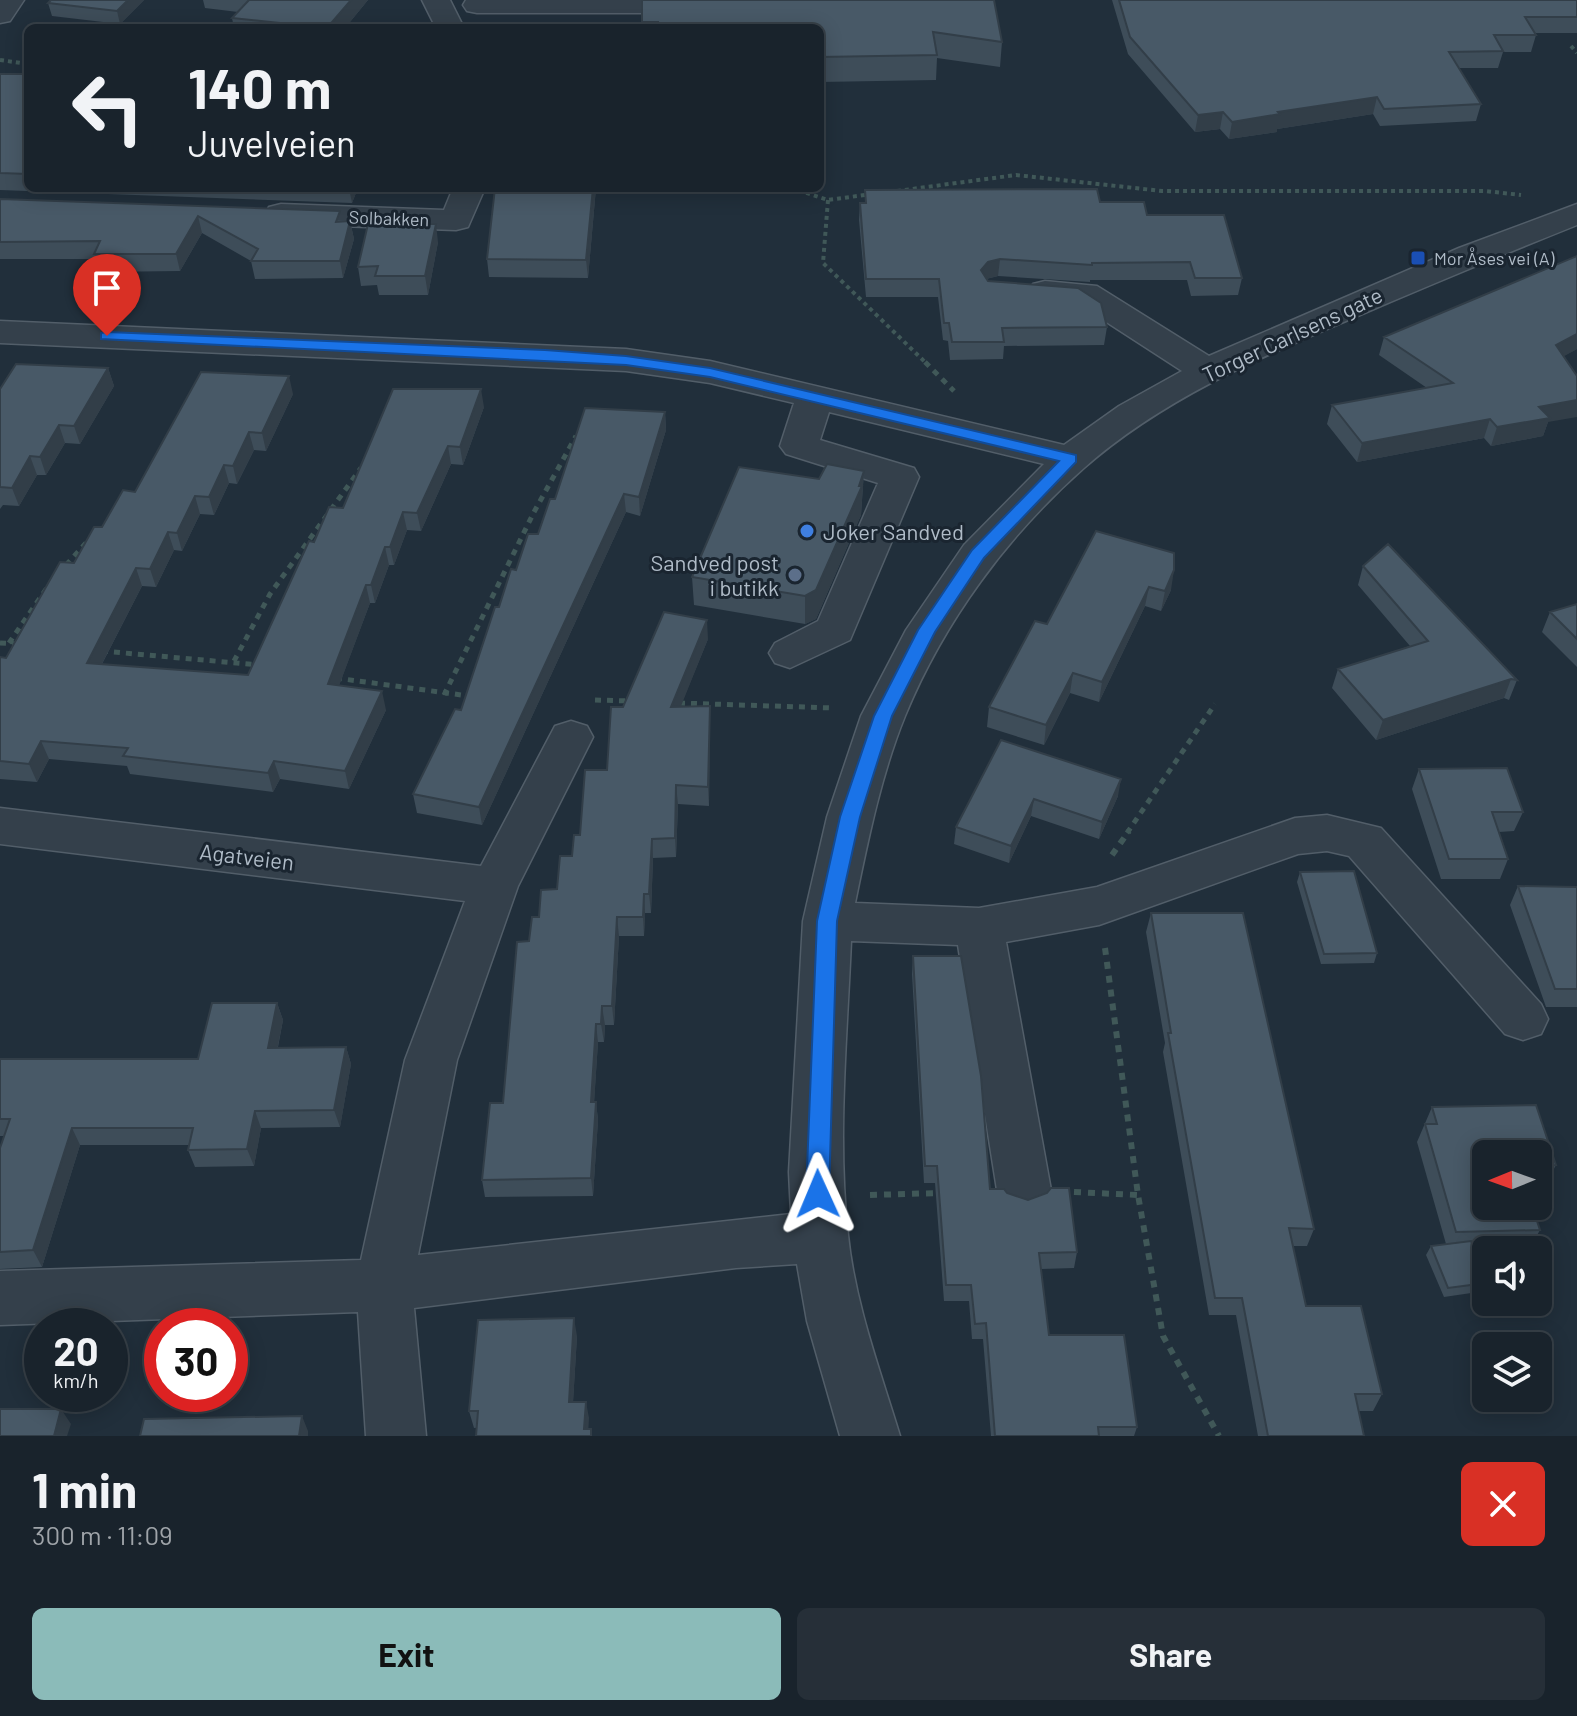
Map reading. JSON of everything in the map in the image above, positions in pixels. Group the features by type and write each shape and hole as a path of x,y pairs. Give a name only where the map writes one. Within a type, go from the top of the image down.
{"street":[{"path":"0,15 10,0"},
{"path":"442,12 477,3 701,5"},
{"name":"Solbakken","path":"251,213 456,220 467,192"},
{"name":"Torger Carlsens gate","path":"870,1436 836,1321 820,1237 816,1172 827,921 850,817 883,716 927,630 978,554 1057,473 1132,414 1253,347 1577,214"},
{"path":"1013,290 1085,293 1208,371"},
{"path":"0,332 626,360 710,372 922,424 994,469 1057,473"},
{"path":"790,653 835,630 900,477 799,446 815,397"},
{"path":"396,1436 384,1285 431,1060 494,886 581,718"},
{"name":"Agatveien","path":"0,826 494,886"},
{"path":"827,921 979,927 1099,906 1295,836 1327,833 1364,841 1523,1019"},
{"path":"979,927 1024,1190"},
{"path":"0,1298 384,1285 736,1243 820,1237"}],"path":[{"path":"1571,46 1577,53"},
{"path":"0,60 24,63"},
{"path":"890,191 1016,175 1162,191 1485,191 1526,195"},
{"path":"803,192 828,200 875,194"},
{"path":"828,200 823,263 962,398"},
{"path":"444,695 534,512 579,432"},
{"path":"234,661 270,594 370,455"},
{"path":"9,643 45,588 87,542"},
{"path":"0,643 24,645"},
{"path":"99,651 264,666"},
{"path":"324,676 444,695 473,696"},
{"path":"581,718 637,701"},
{"path":"667,702 834,708"},
{"path":"1215,704 1097,876 1138,1195 1163,1336 1219,1436"}],"building":[{"path":"51,0 128,0 117,11 48,3"},
{"path":"249,0 351,0 330,24 289,24 232,18"},
{"path":"642,0 994,0 1002,42 933,32 937,55 824,57 824,24 642,22"},
{"path":"1119,0 1577,0 1577,17 1525,17 1536,35 1494,35 1503,51 1449,52 1481,104 1384,109 1377,97 1232,122 1223,112 1198,115 1130,37"},
{"path":"0,74 24,74 24,174 0,173"},
{"path":"1097,189 1100,202 1144,202 1147,215 1224,215 1242,278 1195,278 1190,262 1092,265 1000,259 988,262 981,270 988,281 1078,288 1101,303 1107,327 1002,328 1004,342 952,342 949,323 944,323 939,279 866,279 860,203 866,203 865,190"},
{"path":"495,192 593,192 586,260 487,259"},
{"path":"0,199 340,211 336,222 350,221 340,261 251,261 258,249 198,216 176,254 94,254 100,241 0,242"},
{"path":"368,224 436,224 425,276 375,276 378,266 358,267"},
{"path":"1577,256 1577,334 1556,345 1577,376 1577,400 1539,407 1550,418 1497,427 1490,419 1362,443 1332,405 1453,383 1384,337"},
{"path":"16,364 108,368 74,426 59,425 40,457 30,456 12,488 0,487 0,389"},
{"path":"201,372 289,376 262,433 249,432 233,466 224,465 209,497 195,496 177,533 168,532 150,569 136,568 87,663 248,675 309,541 314,542 329,507 343,508 393,389 481,389 460,447 448,446 417,513 403,512 390,547 385,547 371,585 366,585 328,684 382,691 345,771 274,761 268,773 123,756 128,748 41,741 29,764 0,761 0,657 6,658 60,562 74,563 94,527 102,527 123,490 135,492"},
{"path":"585,408 665,412 639,497 624,494 479,807 413,794 455,709 461,710 495,607 499,607 511,569 516,570 528,534 538,534 550,499 555,499"},
{"path":"827,464 864,471 859,486 862,486 816,590 805,596 692,577 739,467 819,479"},
{"path":"1096,531 1174,553 1174,570 1165,591 1149,587 1102,682 1073,673 1046,725 989,707 1035,621 1047,624"},
{"path":"1388,544 1517,680 1511,679 1383,720 1338,669 1428,641 1363,566"},
{"path":"1577,604 1577,639 1550,612"},
{"path":"664,612 707,620 671,707 710,706 708,787 676,785 675,838 652,839 649,894 644,894 643,917 617,917 612,1006 602,1006 601,1024 596,1024 591,1102 596,1102 591,1178 482,1180 490,1103 503,1103 517,942 529,941 532,917 539,917 541,890 557,889 560,856 572,856 574,835 580,835 585,770 607,770 611,707 623,707"},
{"path":"1001,740 1121,779 1102,822 1034,799 1011,846 956,827"},
{"path":"1507,768 1523,812 1492,812 1508,859 1449,859 1419,769"},
{"path":"1354,871 1377,953 1324,954 1300,872"},
{"path":"1518,886 1577,887 1577,989 1555,989"},
{"path":"1151,913 1243,913 1314,1229 1289,1228 1306,1306 1361,1306 1382,1394 1355,1394 1364,1436 1268,1436 1242,1298 1215,1298 1168,1033 1171,1033"},
{"path":"913,956 961,956 981,1076 990,1189 1004,1189 1028,1200 1047,1193 1051,1188 1069,1188 1077,1252 1039,1253 1049,1335 1124,1335 1137,1427 1098,1427 1099,1436 995,1436 986,1323 975,1324 971,1285 946,1285 937,1166 925,1166"},
{"path":"212,1003 277,1003 268,1048 346,1047 334,1110 255,1111 247,1149 188,1150 193,1128 72,1128 33,1250 0,1252 0,1148 10,1119 0,1119 0,1059 198,1059"},
{"path":"1536,1105 1548,1140 1472,1140 1472,1220 1537,1220 1540,1230 1456,1232 1425,1124 1437,1124 1432,1107"},
{"path":"1471,1241 1472,1285 1448,1288 1431,1246"},
{"path":"574,1318 569,1402 586,1402 584,1429 591,1429 591,1436 476,1436 478,1411 469,1411 478,1320"},
{"path":"0,1409 60,1412 54,1436 0,1436"},
{"path":"302,1416 299,1436 140,1436 144,1419"}],"place":[{"name":"Mor Åses vei (A)","path":"1418,258"},
{"name":"Joker Sandved","path":"807,531"},
{"name":"Sandved post i butikk","path":"795,575"}],"route":[{"path":"107,336 626,360 710,372 1071,459 978,554 927,630 883,716 850,817 827,921 816,1172 818,1194"}]}
